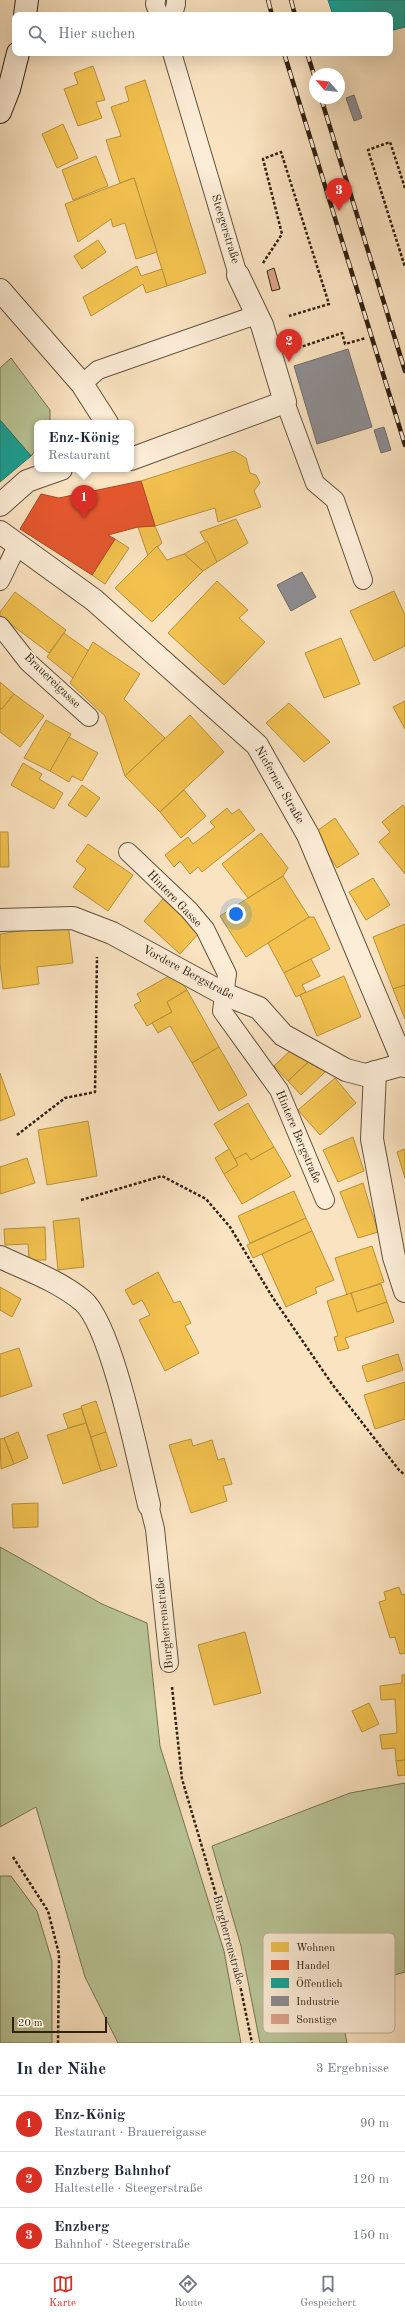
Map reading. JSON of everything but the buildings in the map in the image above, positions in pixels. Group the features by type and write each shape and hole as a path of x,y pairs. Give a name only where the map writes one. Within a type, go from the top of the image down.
{"street":[{"path":"25,12 27,0"},
{"path":"0,112 9,89 17,56"},
{"name":"Steegerstraße","path":"238,275 256,316 262,325 273,356 285,402"},
{"path":"0,290 82,384 106,420"},
{"path":"134,458 285,402"},
{"path":"0,504 27,481 52,472"},
{"name":"Nieferner Straße","path":"0,532 17,546 94,600 257,745 308,835 405,1065"},
{"name":"Vordere Bergstraße","path":"0,920 72,918 112,933 224,994 259,1008 283,1035 346,1070 365,1075 405,1065"},
{"path":"376,1072 372,1139 394,1257 405,1291"},
{"name":"Burgherrenstraße","path":"0,1257 55,1283 84,1302 98,1323 114,1366 149,1505"}],"lane":[{"path":"174,12 176,0"},
{"name":"Steegerstraße","path":"173,56 238,275"},
{"path":"82,384 98,370 256,316"},
{"name":"Steegerstraße","path":"285,402 314,482 335,500 363,580"},
{"path":"0,581 17,546"},
{"name":"Brauereigasse","path":"0,626 28,662 89,717"},
{"name":"Hintere Gasse","path":"128,852 189,910 205,930 227,974 224,994"},
{"name":"Hintere Bergstraße","path":"224,994 222,1011 279,1090 324,1200"},
{"name":"Burgherrenstraße","path":"149,1505 155,1529 169,1663"}],"path":[{"path":"405,188 390,142 368,150 405,267"},
{"path":"262,264 282,234 263,159 281,152 329,304 288,317"},
{"path":"293,349 342,333 345,344 366,338"},
{"path":"17,1135 65,1098 95,1092 98,928"},
{"path":"81,1200 162,1176 206,1199 230,1227 273,1298 332,1384 399,1470 405,1475"},
{"name":"Burgherrenstraße","path":"169,1663 182,1779 234,1956 252,2043"},
{"path":"13,1857 48,1911 59,1954 58,2043"}],"green space":[{"path":"11,358 50,410 50,420 34,420 34,452 31,456 0,420 0,368"},
{"path":"0,1547 102,1604 147,1623 160,1746 224,1951 241,2043 118,2043 85,1977 36,1807 0,1827"},
{"path":"405,1783 405,1972 395,1975 395,1933 263,1933 263,2033 345,2033 347,2043 260,2043 241,1946 212,1846 350,1793"},
{"path":"0,1876 11,1876 37,1911 52,1961 52,2043 0,2043"}],"railway":[{"path":"268,0 271,12"},
{"path":"291,0 294,12"},
{"path":"285,56 405,445"},
{"path":"308,56 312,68"},
{"path":"323,104 405,371"}],"place":[{"name":"Enzberg","path":"339,211"},
{"name":"Enzberg Bahnhof","path":"289,362"},
{"name":"Enz-König","path":"84,518"}]}
